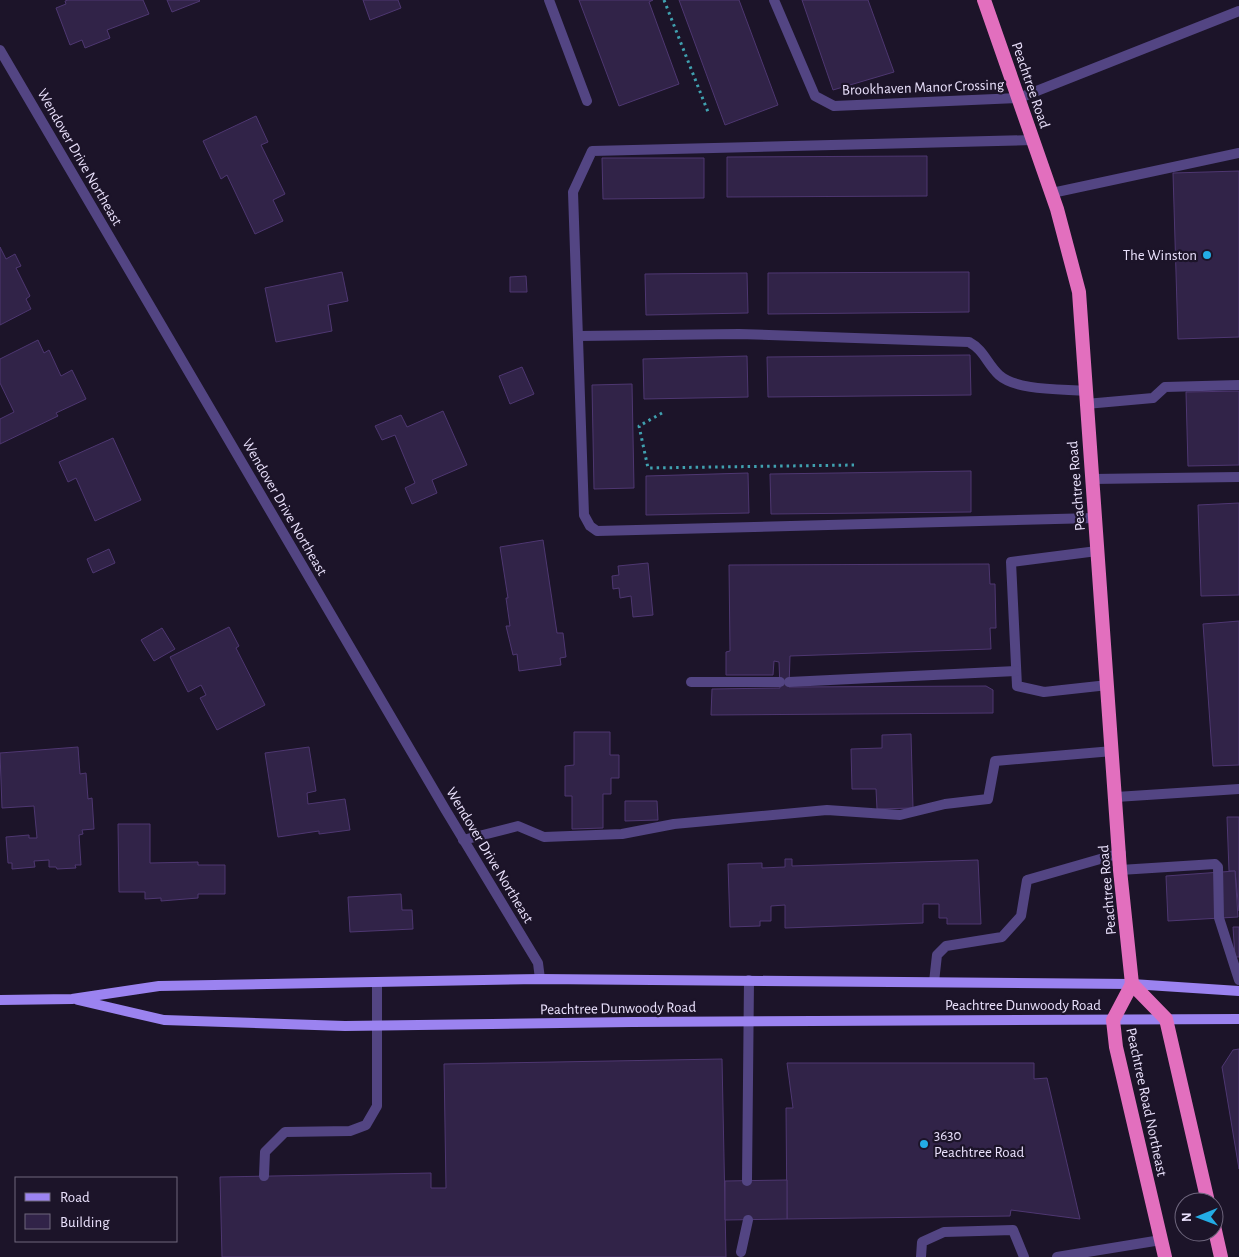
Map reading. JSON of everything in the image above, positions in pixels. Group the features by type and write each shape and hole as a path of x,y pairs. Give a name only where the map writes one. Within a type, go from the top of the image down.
{"highway":[{"name":"Peachtree Road","path":"984,0 1052,193 1079,292 1120,870 1132,984"},
{"path":"1132,984 1166,1019 1206,1192"},
{"name":"Peachtree Road Northeast","path":"1132,984 1113,1020 1116,1046 1164,1257"},
{"path":"1218,1242 1221,1257"}],"main road":[{"name":"Peachtree Dunwoody Road","path":"0,1000 72,999 159,986 540,979 1132,984 1239,992"},
{"name":"Peachtree Dunwoody Road","path":"72,999 164,1020 377,1026 1239,1019"}],"street":[{"path":"549,0 587,102"},
{"name":"Brookhaven Manor Crossing","path":"774,0 815,96 834,106 1019,98 1239,11"},
{"name":"Wendover Drive Northeast","path":"0,50 463,840 538,963 540,979"},
{"path":"1033,140 592,151 573,192 584,515 590,526 597,531 1095,518"},
{"path":"1052,193 1239,152"},
{"path":"578,336 739,334 969,342 981,348 987,361 1001,377 1021,386 1086,398 1153,398 1165,387 1239,385"},
{"path":"1092,479 1239,477"},
{"path":"1097,551 1012,562 1017,686 1044,692 1108,686"},
{"path":"691,682 784,682 1016,671"},
{"path":"463,840 518,826 544,837 622,834 674,824 827,810 900,815 945,804 988,799 995,761 1113,751"},
{"path":"1116,797 1239,789"},
{"path":"934,982 937,954 946,946 1002,937 1021,916 1027,880 1120,853"},
{"path":"1120,870 1215,864 1218,867 1219,918 1239,980"},
{"path":"747,1181 747,1022 749,980"},
{"path":"264,1176 265,1152 285,1132 350,1131 366,1125 377,1106 377,982"},
{"path":"741,1252 748,1220"},
{"path":"921,1257 922,1242 944,1232 1013,1230 1024,1257"},
{"path":"1057,1257 1160,1240"}],"path":[{"path":"664,0 708,112"},
{"path":"662,412 640,426 648,468 854,465"}],"building":[{"path":"68,0 143,0 149,14 107,30 110,38 85,48 82,40 70,45 56,8 66,4 65,1"},
{"path":"167,0 199,0 200,1 172,12"},
{"path":"363,0 398,0 401,8 370,20"},
{"path":"579,0 653,0 649,2 679,84 619,106"},
{"path":"679,0 739,0 778,105 725,125"},
{"path":"802,0 868,0 894,72 833,90"},
{"path":"256,116 268,142 261,145 285,194 273,200 283,221 255,234 227,175 221,179 203,141"},
{"path":"927,156 927,196 727,197 727,157"},
{"path":"602,158 704,158 704,198 603,199"},
{"name":"The Winston","path":"1239,171 1239,337 1178,339 1173,173"},
{"path":"0,247 6,259 15,254 21,266 16,268 30,296 26,299 31,309 0,325"},
{"path":"342,272 348,301 328,305 332,331 276,342 265,288"},
{"path":"969,272 969,312 768,314 768,273"},
{"path":"747,273 748,313 646,315 645,274"},
{"path":"526,276 527,292 510,292 510,277"},
{"path":"38,340 44,353 49,350 61,376 72,370 86,399 56,413 58,416 0,444 0,419 14,412 0,383 0,359"},
{"path":"970,355 971,395 768,397 767,357"},
{"path":"747,356 748,397 644,399 643,359"},
{"path":"522,367 534,394 510,404 499,376"},
{"path":"632,384 634,488 594,489 592,385"},
{"path":"1239,391 1239,465 1188,466 1186,392"},
{"path":"443,411 467,465 432,480 437,493 412,504 405,488 415,483 395,435 382,440 375,426 401,415 407,427"},
{"path":"113,438 141,500 95,521 76,478 68,482 59,462"},
{"path":"971,471 971,512 771,514 770,474"},
{"path":"748,473 749,513 646,515 646,476"},
{"path":"1239,503 1239,595 1201,596 1198,505"},
{"path":"543,540 557,633 563,633 566,657 560,658 561,665 519,671 517,654 513,655 506,626 510,626 506,598 508,598 500,547"},
{"path":"109,549 115,563 93,573 87,559"},
{"path":"648,563 653,615 633,617 631,596 620,598 619,588 613,589 612,576 619,575 618,566"},
{"path":"989,564 990,584 995,584 996,628 990,628 991,649 790,656 789,687 986,686 993,690 993,713 711,715 712,689 780,688 779,662 774,661 773,675 726,675 726,652 730,651 729,565"},
{"path":"1239,621 1239,765 1213,766 1203,624"},
{"path":"229,627 239,646 236,648 265,705 217,730 200,698 206,695 201,685 188,692 170,657"},
{"path":"162,628 175,649 154,661 141,640"},
{"path":"574,732 610,732 610,755 619,755 619,778 611,778 611,794 603,794 603,828 572,829 572,796 565,796 565,766 574,765"},
{"path":"911,734 913,808 877,809 876,789 852,789 851,749 882,748 882,735"},
{"path":"78,747 80,774 86,773 88,799 92,798 94,829 82,830 83,834 79,835 81,865 75,865 76,868 57,869 56,867 49,867 49,860 34,861 35,867 12,869 12,863 8,863 6,837 29,835 29,838 37,838 34,806 2,808 0,753"},
{"path":"309,747 316,791 307,793 308,804 345,799 350,830 319,834 319,831 278,837 265,753"},
{"path":"625,801 657,801 658,820 625,821"},
{"path":"1227,817 1239,817 1239,911 1235,871 1229,871"},
{"path":"118,824 150,824 150,863 198,862 198,865 225,865 225,894 198,894 198,898 161,901 161,898 145,899 145,892 119,892"},
{"path":"785,859 792,859 792,866 978,860 981,924 947,924 947,918 939,918 939,904 923,904 923,923 785,928 785,905 771,906 771,921 760,921 760,926 730,927 728,864 762,863 762,868 785,867"},
{"path":"1235,871 1238,917 1168,921 1166,876"},
{"path":"401,894 402,910 412,910 413,929 350,932 348,897"},
{"path":"1233,927 1239,927 1239,957 1235,957"},
{"path":"1239,1049 1239,1169 1222,1067 1233,1050"},
{"path":"722,1059 726,1257 222,1257 220,1177 431,1173 431,1188 446,1188 444,1064"},
{"name":"3630 Peachtree Road","path":"787,1063 1034,1063 1034,1079 1047,1078 1080,1219 1011,1210 1010,1216 787,1219 786,1108 793,1108"},
{"path":"787,1180 787,1219 725,1220 725,1181"}],"place":[{"name":"The Winston","path":"1207,255"},
{"name":"3630 Peachtree Road","path":"924,1144"}]}
